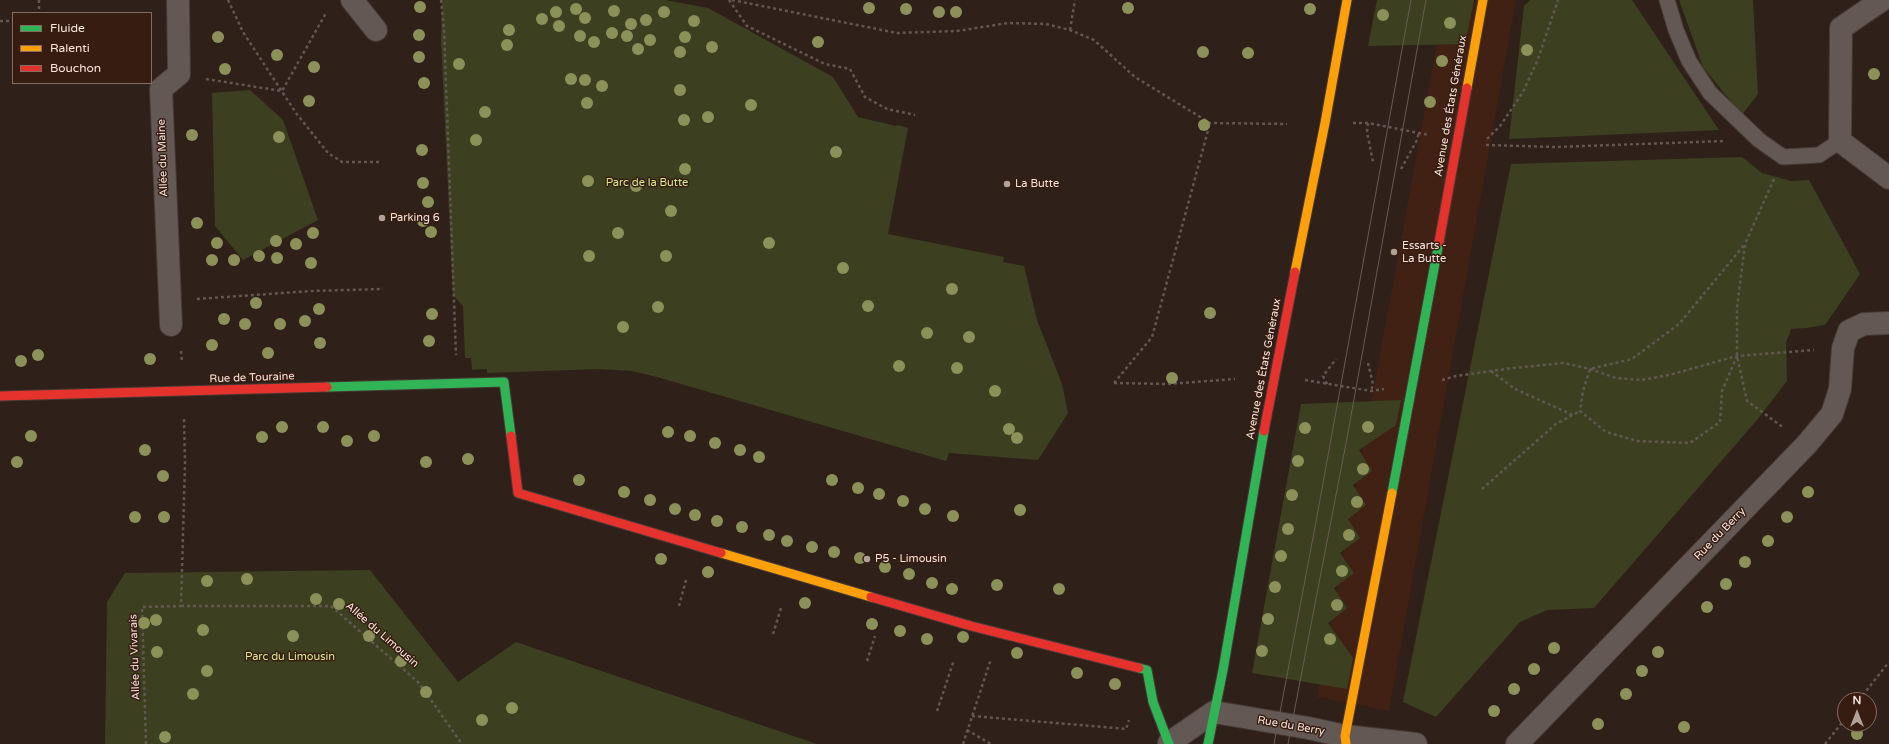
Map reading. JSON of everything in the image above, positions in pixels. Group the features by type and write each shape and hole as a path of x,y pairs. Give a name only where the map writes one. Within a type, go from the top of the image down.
{"street":[{"path":"178,0 179,74"},
{"path":"352,0 376,30"},
{"name":"Avenue des États Généraux","path":"1208,744 1223,670 1273,380 1325,123 1347,0"},
{"name":"Avenue des États Généraux","path":"1345,740 1412,388 1483,0"},
{"path":"1882,0 1841,28 1840,142 1889,178"},
{"name":"Allée du Maine","path":"171,325 160,89 179,74"},
{"name":"Rue du Berry","path":"1517,744 1807,444 1832,414 1840,389 1843,348 1849,331 1864,324 1889,323"},
{"name":"Rue de Touraine","path":"0,396 504,382 518,493 971,626 1124,663 1147,670 1153,702 1169,744"},
{"path":"1169,744 1214,712"},
{"name":"Rue du Berry","path":"1214,712 1308,728 1345,740 1416,744"}],"lane":[{"path":"1667,0 1676,30 1689,61 1710,93 1760,140 1783,157 1819,155 1840,142"}],"path":[{"path":"38,0 39,12"},
{"path":"228,0 243,32 296,113 328,153 342,162 379,162"},
{"path":"441,0 444,29 457,384"},
{"path":"729,0 747,26 825,64 850,69 865,97 887,109 914,115"},
{"path":"732,0 897,33 957,31 1008,23 1046,24 1070,30 1094,40 1135,78 1210,123 1287,124"},
{"path":"1070,30 1075,0"},
{"path":"1558,0 1538,59 1523,92 1500,126 1481,145 1508,147 1556,147 1760,140"},
{"path":"282,91 330,6"},
{"path":"0,22 12,21"},
{"path":"179,74 282,91"},
{"path":"1210,123 1152,337 1114,383 1168,384 1235,379"},
{"path":"1349,123 1368,123 1434,136"},
{"path":"1368,123 1367,132 1373,162"},
{"path":"1401,169 1418,140 1419,132"},
{"path":"1590,369 1632,358 1679,324 1745,244 1783,157"},
{"path":"1745,244 1737,308 1737,356 1747,401 1807,444"},
{"path":"169,301 311,291 383,288"},
{"path":"1412,388 1456,376 1564,363 1590,369 1616,378 1642,380 1668,375 1737,356 1843,348"},
{"path":"1580,411 1606,432 1638,441 1690,443 1720,422 1722,391 1737,356"},
{"path":"1327,384 1324,376 1336,359"},
{"path":"1368,363 1373,384 1371,391"},
{"path":"1580,411 1583,391 1590,369"},
{"path":"1491,371 1515,389 1573,415"},
{"path":"1305,380 1371,391 1391,388"},
{"path":"1482,489 1556,424 1580,411"},
{"path":"181,606 185,464 184,437"},
{"path":"679,606 686,580"},
{"name":"Allée du Vivarais","path":"146,744 142,607 181,606"},
{"name":"Allée du Limousin","path":"181,606 331,606 419,683 462,744"},
{"path":"773,634 781,608"},
{"path":"867,661 875,636"},
{"path":"937,711 954,660"},
{"path":"1866,692 1889,662"},
{"path":"963,744 983,681"},
{"path":"972,716 1126,729"},
{"path":"1825,744 1837,728"},
{"path":"967,730 991,744"}],"shaded area":[{"path":"1445,0 1516,0 1389,711 1317,697"}],"green space":[{"name":"Parc de la Butte","path":"442,0 665,0 708,8 833,77 858,117 908,128 888,234 1004,257 1003,262 1024,266 1037,320 1062,384 1068,413 1038,460 949,453 946,461 632,371 599,369 487,373 487,369 472,370 471,358 465,358 463,306 453,295 441,40"},
{"path":"1377,0 1474,0 1465,44 1368,46"},
{"path":"1530,0 1632,0 1719,130 1509,139 1524,6"},
{"path":"1679,0 1753,0 1758,94 1742,115 1703,67"},
{"path":"250,90 283,120 318,220 243,260 215,226 212,93"},
{"path":"1742,157 1762,173 1791,181 1809,180 1860,274 1825,325 1791,329 1786,343 1787,381 1757,420 1594,608 1547,610 1520,622 1436,717 1403,702 1511,164"},
{"path":"1401,400 1396,425 1359,450 1372,471 1353,485 1366,505 1348,519 1360,538 1340,553 1354,573 1334,588 1347,608 1328,623 1353,658 1347,689 1252,673 1301,404"},
{"name":"Parc du Limousin","path":"370,570 458,682 516,642 817,744 105,744 107,602 125,573"}],"tram line":[{"path":"1274,744 1411,0"},
{"path":"1288,744 1347,438 1426,0"}],"traffic: fast":[{"path":"1392,493 1439,242"},
{"path":"327,387 504,382 511,436"},
{"path":"1208,744 1223,670 1264,431"},
{"path":"1139,668 1147,670 1153,702 1169,744"}],"traffic: slow":[{"path":"1295,272 1325,123 1347,0"},
{"path":"1467,88 1483,0"},
{"path":"1346,744 1345,736 1392,493"},
{"path":"721,553 871,597"}],"traffic: jam":[{"path":"1439,242 1467,88"},
{"path":"1264,431 1295,272"},
{"path":"0,396 327,387"},
{"path":"511,436 518,493 721,553"},
{"path":"871,597 971,626 1139,668"}],"place":[{"name":"La Butte","path":"1007,184"},
{"name":"Parking 6","path":"382,218"},
{"name":"Essarts - La Butte","path":"1394,252"},
{"name":"P5 - Limousin","path":"867,559"}]}
